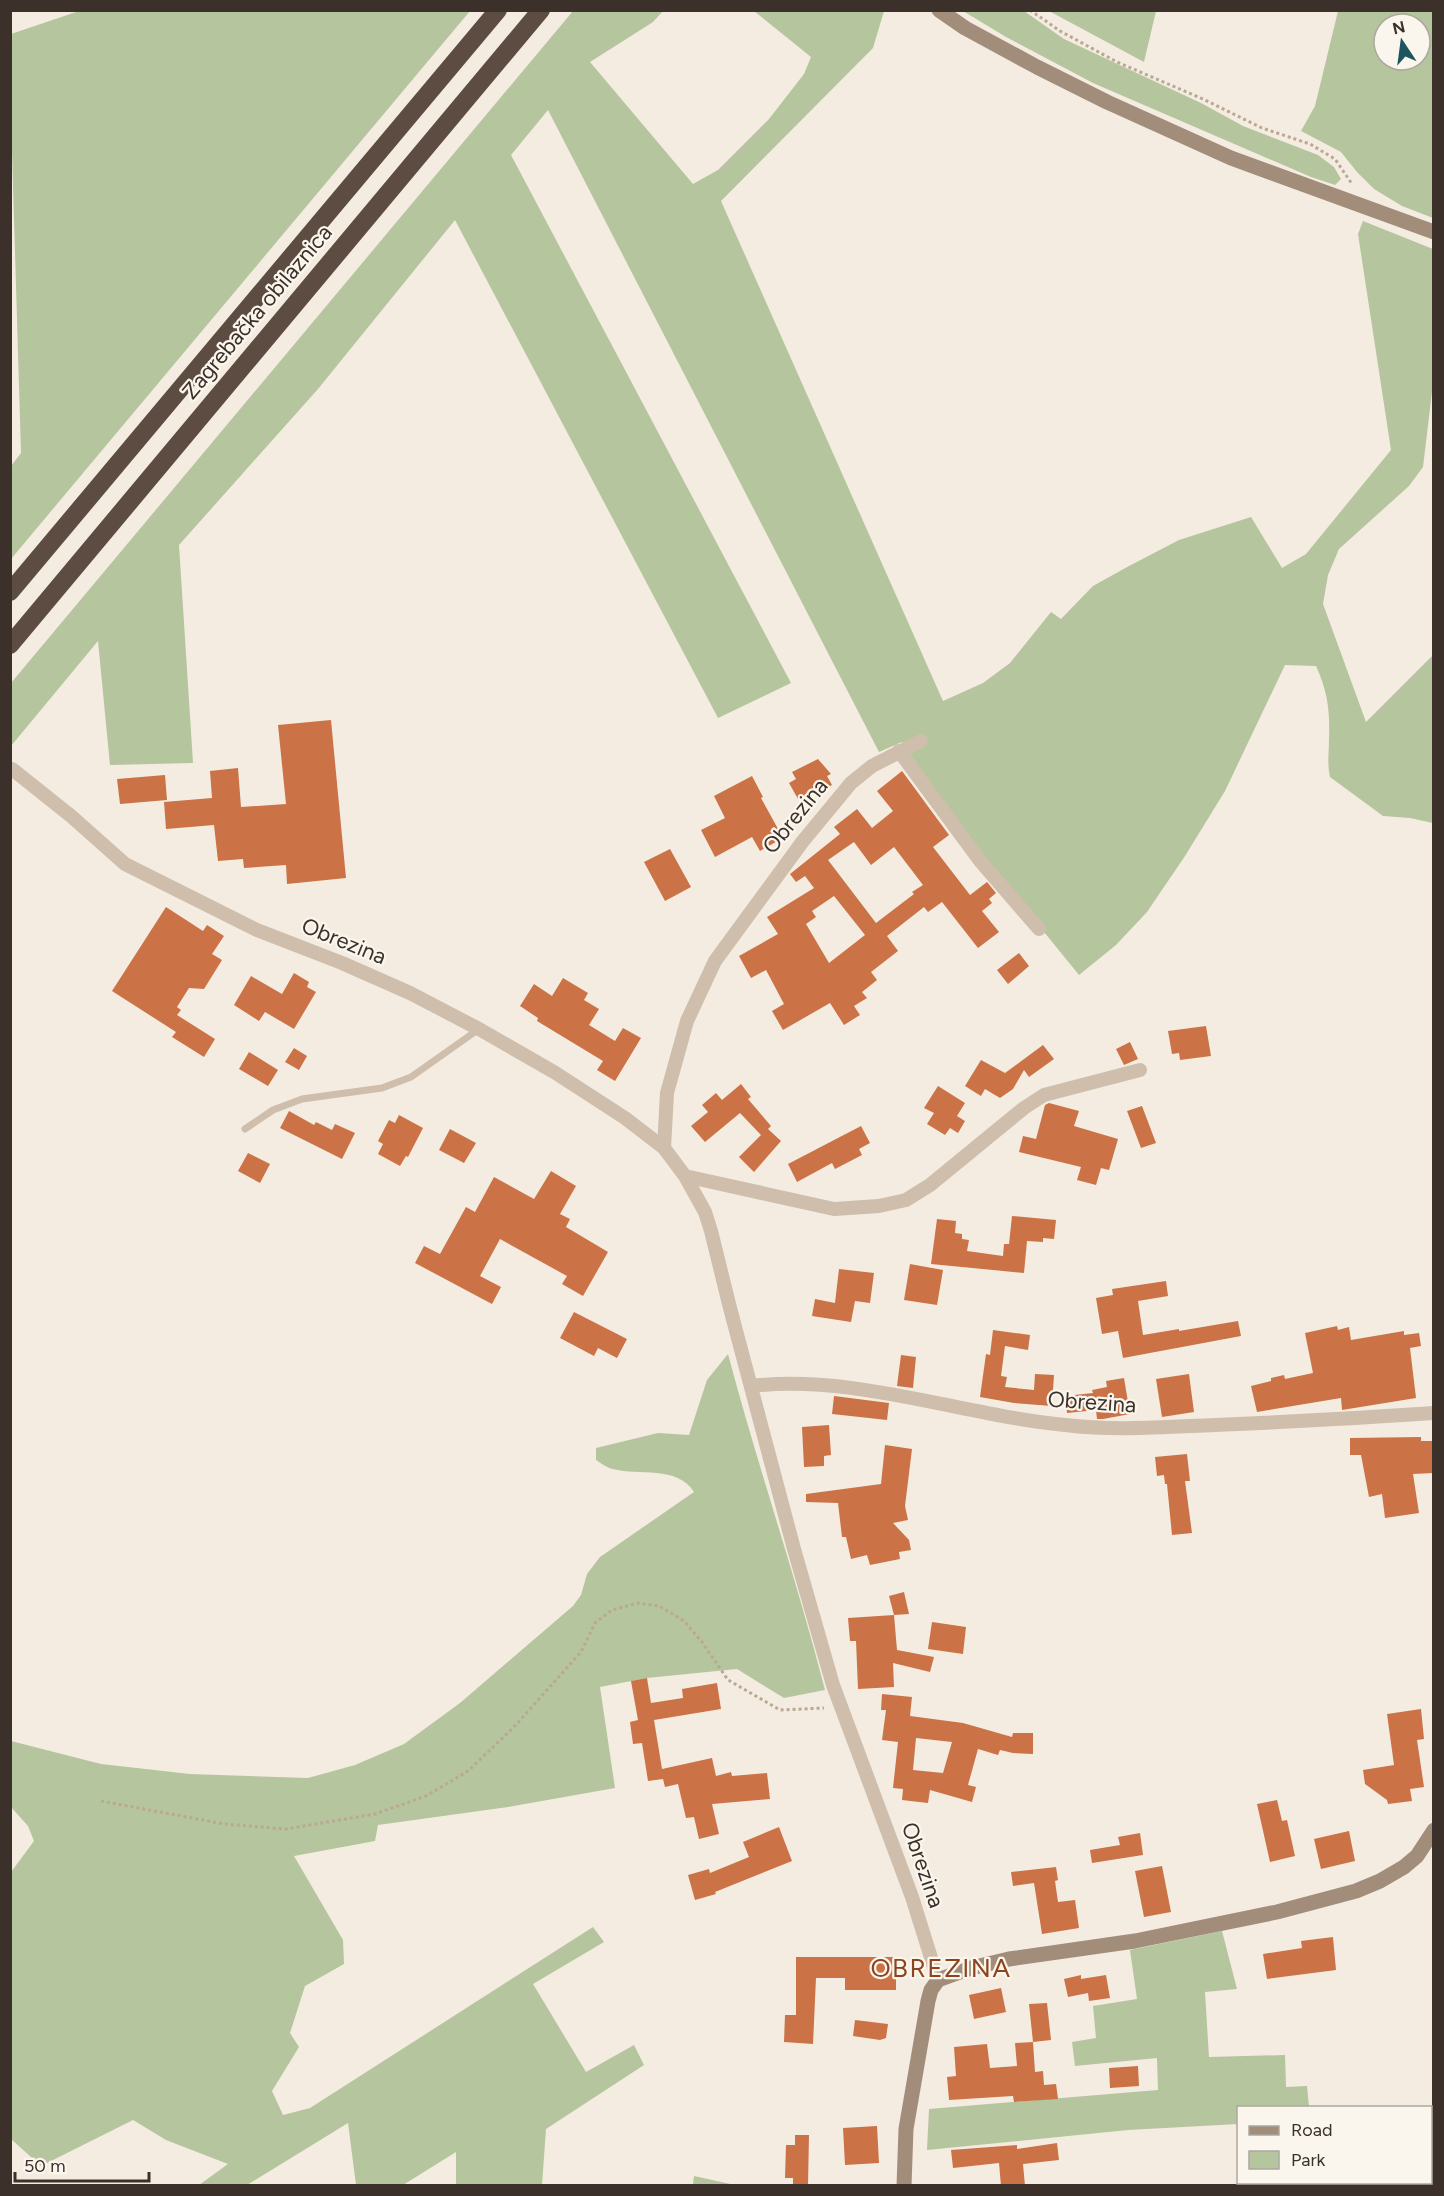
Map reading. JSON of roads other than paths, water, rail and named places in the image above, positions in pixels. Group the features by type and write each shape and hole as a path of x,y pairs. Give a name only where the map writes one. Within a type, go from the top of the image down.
{"highway":[{"name":"Zagrebačka obilaznica","path":"10,592 498,10"},
{"name":"Zagrebačka obilaznica","path":"10,645 541,10"}],"street":[{"path":"939,10 965,28 1026,61 1107,102 1231,158 1434,232"},
{"name":"Obrezina","path":"664,1148 667,1093 687,1021 715,961 803,841 851,783 872,766 921,741"},
{"path":"899,751 967,844 1039,929"},
{"name":"Obrezina","path":"12,769 71,816 125,864 257,930 342,963 479,1029 554,1072 616,1112 664,1148 685,1176 705,1212 794,1549 833,1685 912,1897 938,1980"},
{"path":"685,1176 834,1209 855,1209 906,1200 930,1185 1024,1108 1044,1095 1140,1071"},
{"name":"Obrezina","path":"751,1386 809,1383 872,1390 953,1407 1065,1425 1122,1429 1341,1420 1434,1413"},
{"path":"904,2186 906,2129 928,2001 931,1990 938,1980 999,1961 1135,1941 1277,1912 1356,1892 1380,1881 1417,1856 1434,1830"}],"lane":[{"path":"245,1130 273,1110 302,1099 382,1088 411,1077 479,1029"}],"district":[{"name":"OBREZINA","path":"941,1968"}]}
